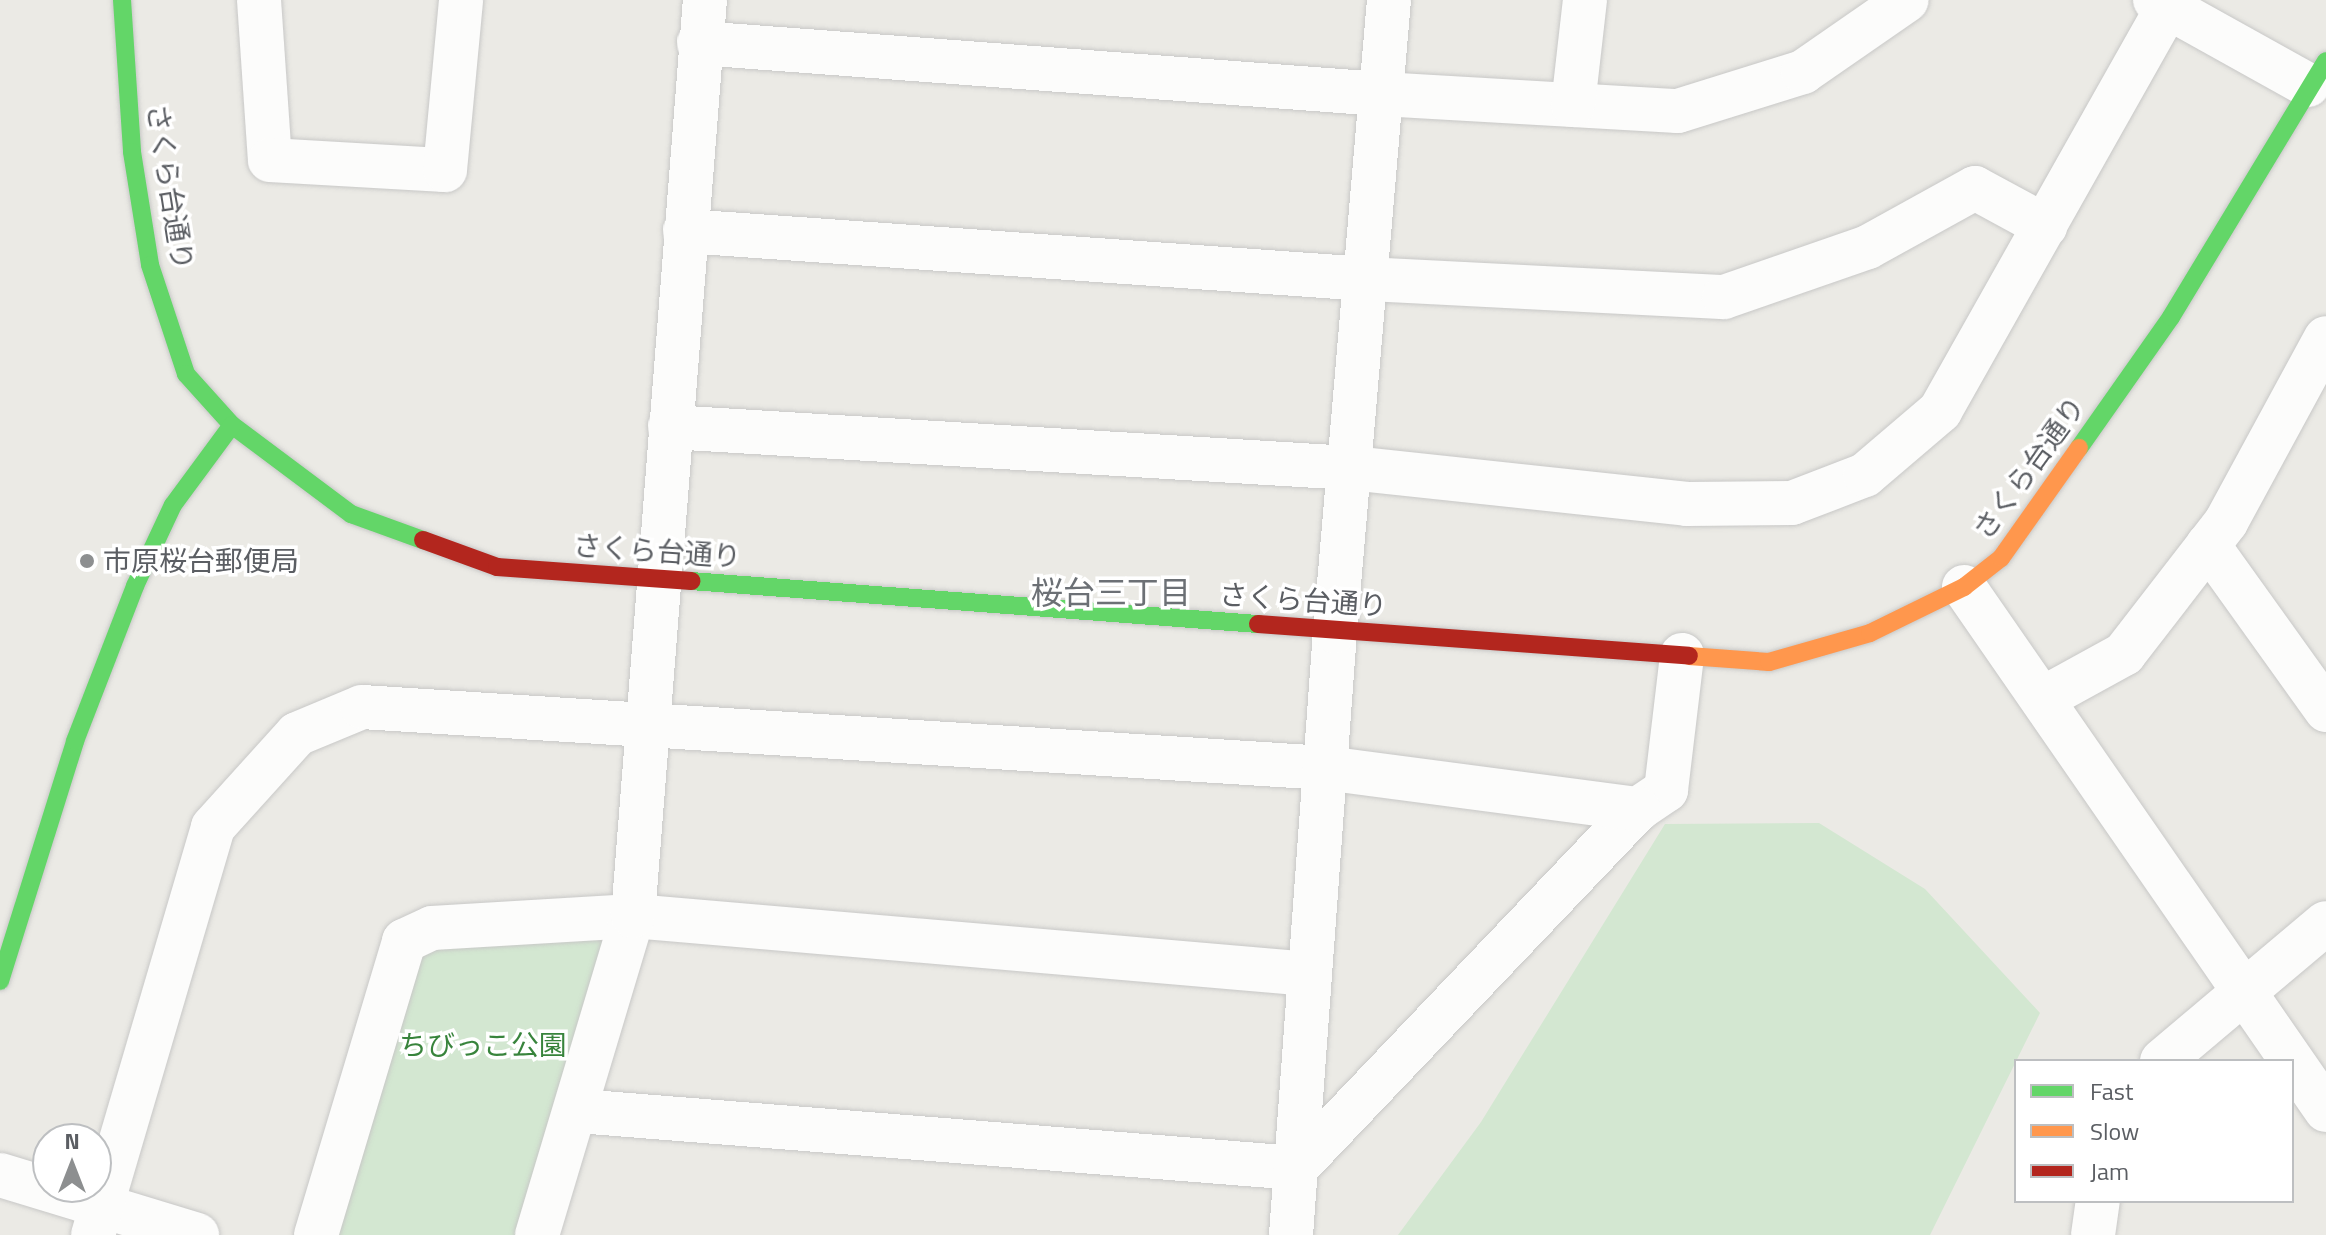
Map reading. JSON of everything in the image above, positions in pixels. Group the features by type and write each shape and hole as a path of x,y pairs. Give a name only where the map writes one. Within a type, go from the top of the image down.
{"street":[{"name":"さくら台通り","path":"122,0 132,152 150,265 186,374 232,425 351,514 497,567 1769,662 1870,633 1964,587 2001,558 2171,317 2317,73"},
{"path":"259,0 270,160 445,170 461,0"},
{"path":"537,1235 578,1111 633,916 699,43 705,0"},
{"path":"1291,1235 1335,631 1389,0"},
{"path":"1573,105 1585,0"},
{"path":"699,43 1381,94 1678,111 1789,76 1907,0"},
{"path":"670,427 1351,468 1687,504 1792,503 1865,475 1940,411 2045,226 2161,5 2317,73"},
{"path":"685,231 1367,279 1724,297 1868,247 1975,188 2045,226"},
{"path":"2042,699 2124,654 2208,545 2326,338"},
{"path":"0,981 75,741 135,586 173,505 232,425"},
{"path":"2208,545 2321,693"},
{"path":"1964,587 2291,1059"},
{"path":"1296,1168 1638,809 1666,790 1682,655"},
{"path":"97,1220 213,827 297,734 362,707 1325,768 1638,809"},
{"path":"316,1235 404,941 445,926 633,916 1310,974"},
{"path":"2164,1059 2243,989 2326,923"},
{"path":"2294,1063 2326,1110"},
{"path":"578,1111 1296,1168"},
{"path":"0,1175 97,1220 197,1235"},
{"path":"2093,1235 2098,1203"}],"green space":[{"path":"1819,823 1925,889 2040,1013 2017,1059 2014,1059 2014,1065 1930,1235 1398,1235 1481,1122 1665,824"},
{"name":"ちびっこ公園","path":"633,916 535,1235 316,1235 404,941"}],"traffic: fast":[{"path":"122,0 132,152 150,265 186,374 232,425 351,514 423,540"},
{"path":"2079,448 2171,317 2326,61"},
{"path":"0,981 75,741 135,586 173,505 232,425"},
{"path":"691,581 1258,624"}],"traffic: slow":[{"path":"1689,656 1769,662 1870,633 1964,587 2001,558 2079,448"}],"traffic: jam":[{"path":"423,540 497,567 691,581"},
{"path":"1258,624 1689,656"}],"place":[{"name":"市原桜台郵便局","path":"87,561"}],"district":[{"name":"桜台三丁目","path":"1111,592"}]}
